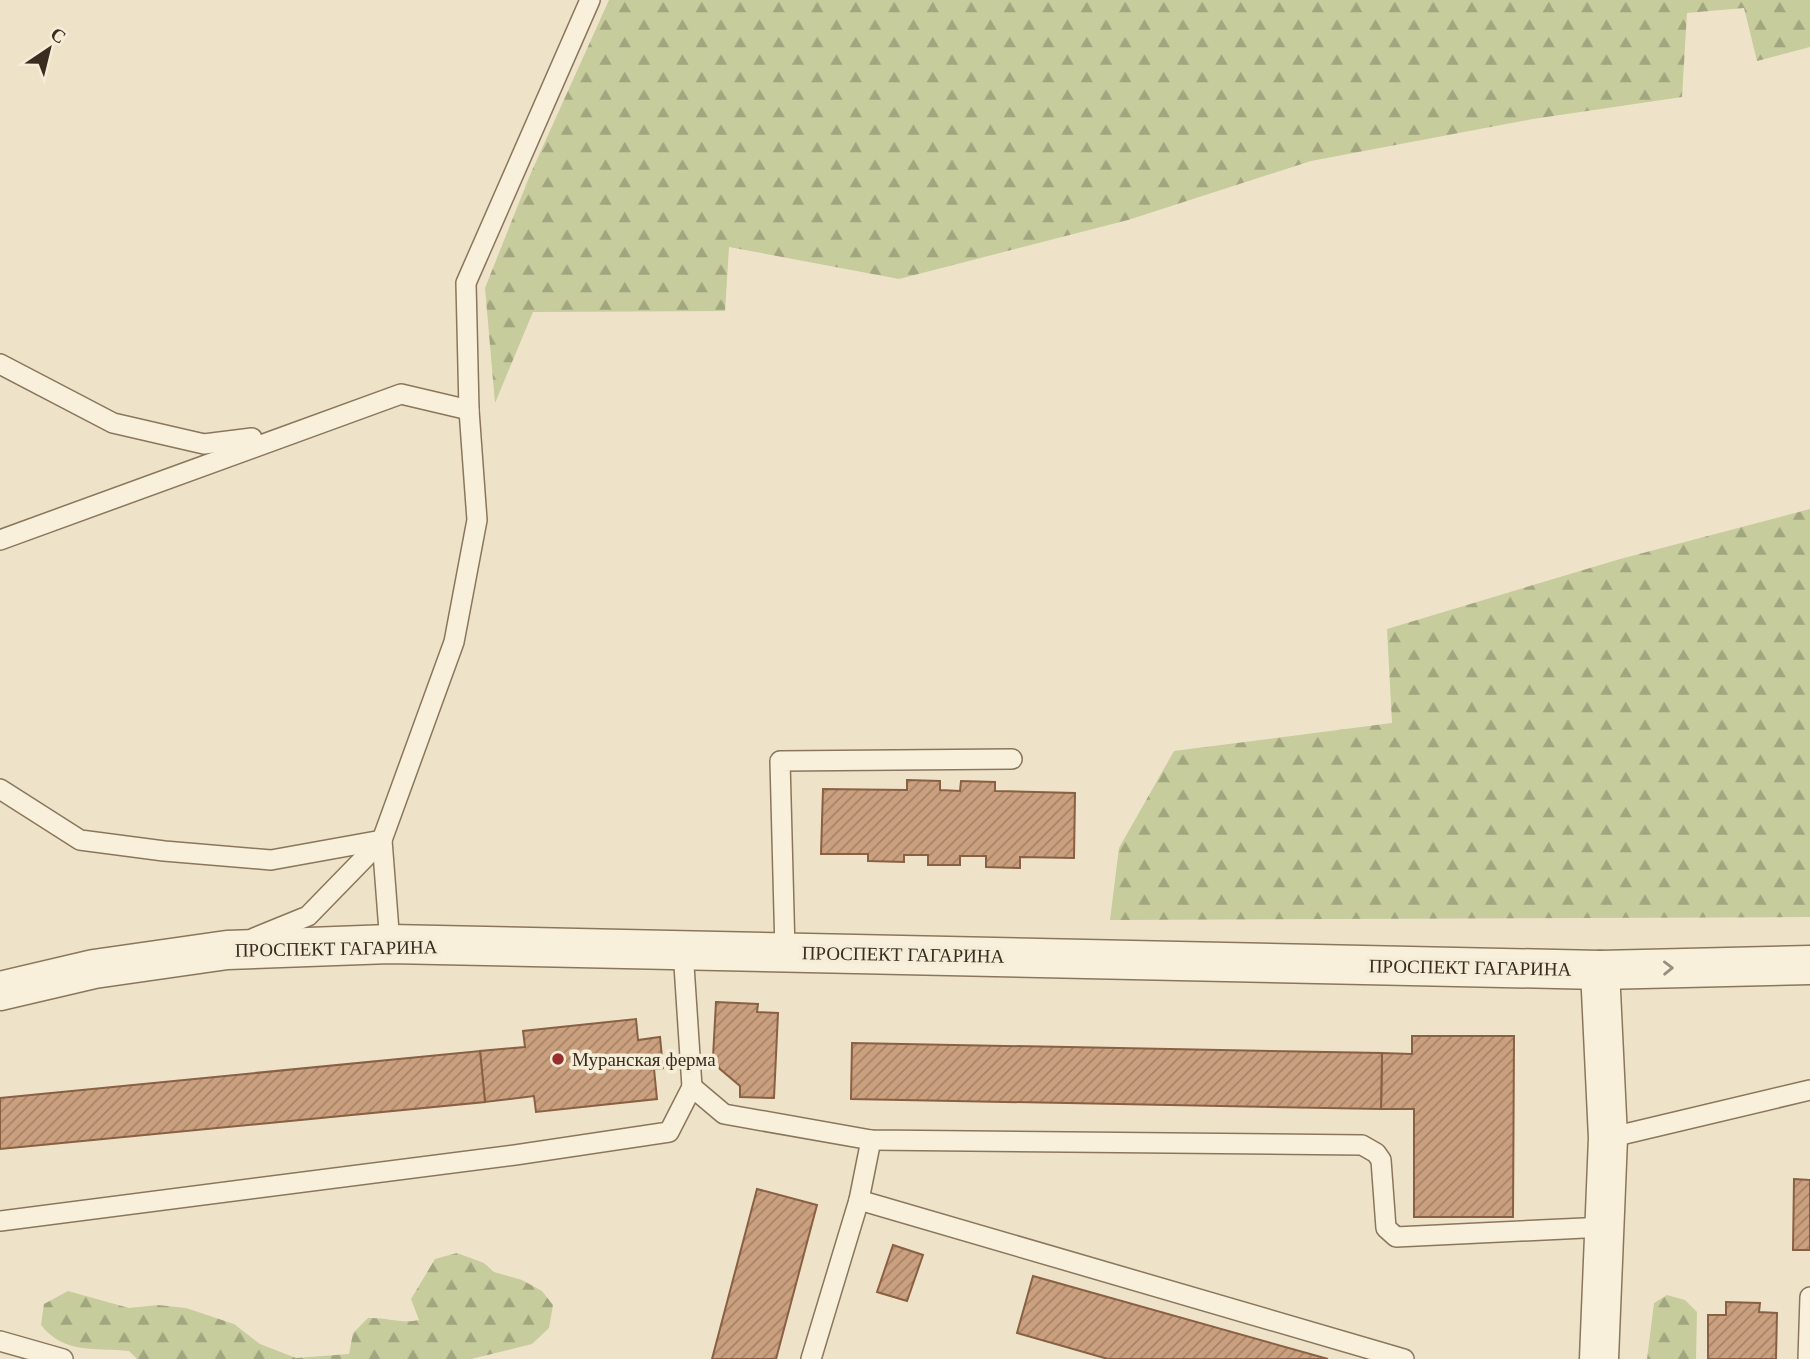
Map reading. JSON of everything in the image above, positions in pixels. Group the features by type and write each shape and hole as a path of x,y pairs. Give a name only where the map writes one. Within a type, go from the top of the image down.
{"street":[{"name":"ПРОСПЕКТ ГАГАРИНА","path":"0,991 94,969 228,950 390,944 1600,970 1810,965"},
{"path":"1599,1359 1608,1138 1600,970"}],"lane":[{"path":"228,950 308,916 382,840 454,642 477,520 469,410 467,283 590,0"},
{"path":"0,364 113,423 204,444 291,432"},
{"path":"0,540 401,394 469,410"},
{"path":"785,951 780,761 1012,759"},
{"path":"0,789 80,840 164,851 271,860 382,840"},
{"path":"382,840 390,944"},
{"path":"0,1221 514,1155 669,1132 692,1087 683,950"},
{"path":"692,1087 724,1114 871,1140 1362,1145 1381,1160 1386,1228 1396,1237 1605,1227"},
{"path":"1608,1138 1810,1090"},
{"path":"811,1359 859,1200 871,1140"},
{"path":"859,1200 1404,1359"},
{"path":"1808,1359 1810,1297"},
{"path":"0,1341 63,1359"}],"green space":[{"path":"609,0 1810,0 1810,47 1757,61 1744,8 1687,13 1682,97 1533,119 1311,161 1128,220 899,279 729,247 725,311 533,312 495,403 485,288 530,175"},
{"path":"1810,509 1810,917 1110,920 1119,848 1174,751 1392,723 1387,629 1620,559"},
{"path":"457,1253 484,1263 494,1272 522,1280 542,1291 553,1305 549,1328 532,1344 471,1359 137,1359 129,1351 70,1345 50,1335 41,1325 44,1304 68,1291 129,1308 158,1305 186,1308 234,1324 260,1344 296,1358 349,1354 353,1333 368,1318 419,1320 411,1299 435,1259"},
{"path":"1667,1295 1685,1300 1697,1312 1696,1359 1647,1359 1654,1303"}],"building":[{"path":"907,780 940,781 940,790 960,791 961,781 995,782 995,791 1075,793 1074,858 1020,857 1020,868 986,867 986,856 960,856 960,865 928,865 928,855 904,855 904,862 868,861 868,854 821,854 823,789 907,790"},
{"path":"716,1002 758,1004 757,1012 778,1013 774,1098 740,1097 740,1086 720,1069 713,1057"},
{"path":"636,1019 638,1040 660,1037 663,1068 654,1069 657,1099 536,1112 534,1096 485,1102 480,1051 525,1047 523,1031"},
{"path":"1412,1036 1514,1036 1513,1217 1414,1217 1414,1109 1381,1109 1382,1053 1412,1054"},
{"path":"852,1043 1382,1053 1381,1109 851,1099"},
{"path":"480,1051 485,1102 0,1149 0,1098"},
{"path":"1794,1179 1810,1180 1810,1250 1793,1250"},
{"path":"757,1189 817,1205 776,1359 712,1359"},
{"path":"893,1245 923,1255 907,1301 877,1292"},
{"path":"1033,1276 1328,1359 1108,1359 1017,1333"},
{"path":"1726,1302 1760,1303 1759,1312 1777,1313 1776,1359 1708,1359 1708,1315 1726,1315"}],"place":[{"name":"Муранская ферма","path":"558,1059"}]}
